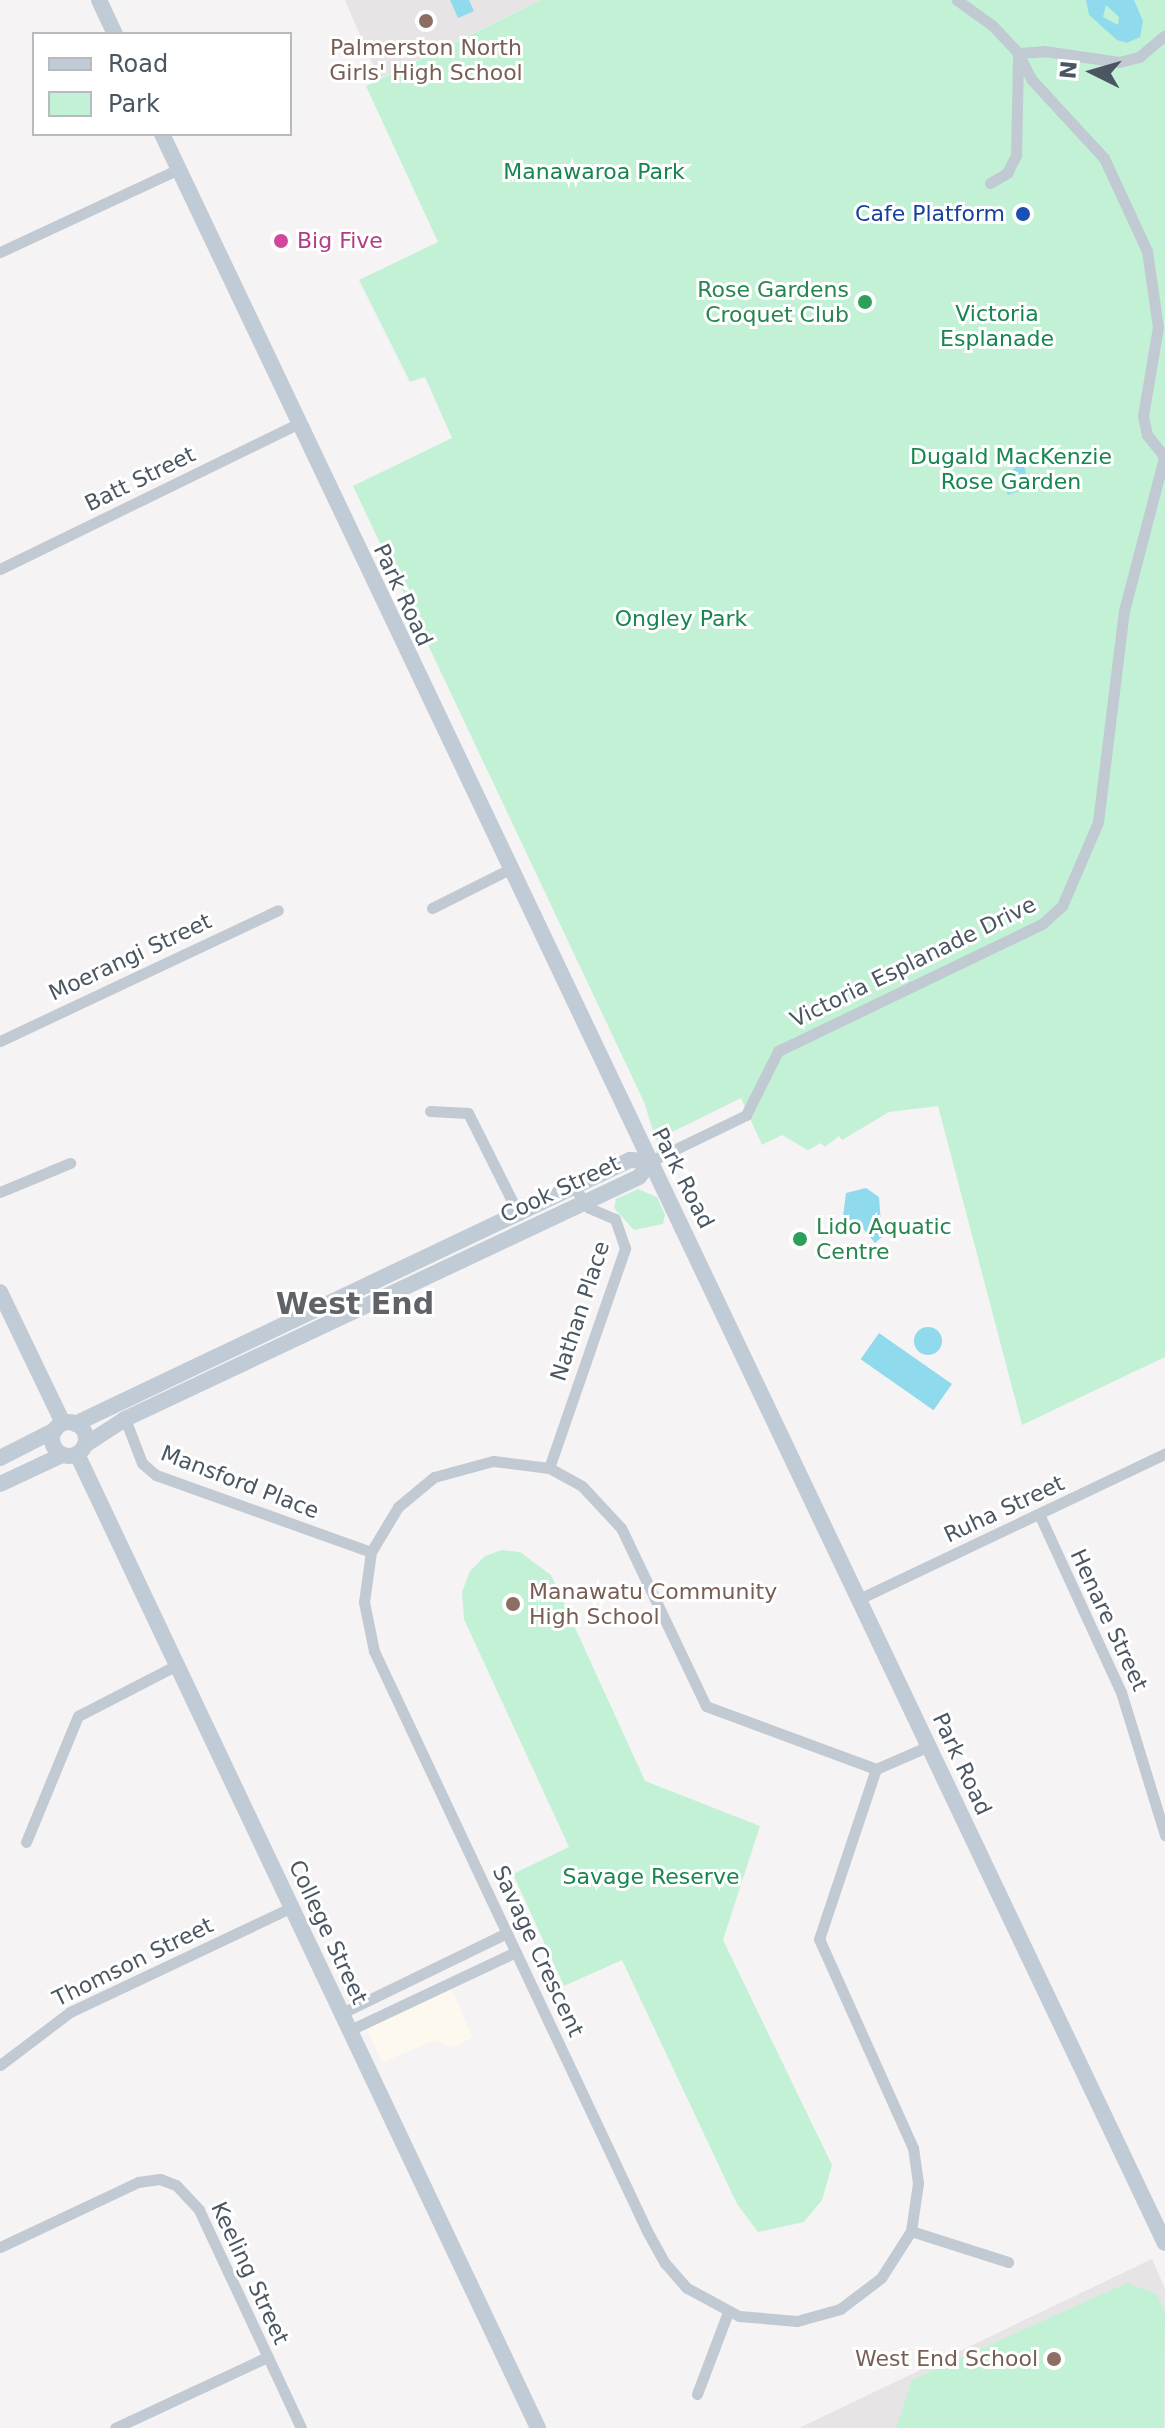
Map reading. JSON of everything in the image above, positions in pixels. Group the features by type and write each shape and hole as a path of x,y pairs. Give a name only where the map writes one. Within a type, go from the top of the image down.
{"main road":[{"path":"99,0 114,32"},
{"name":"Park Road","path":"163,136 508,870 651,1161 1165,2243"},
{"name":"Cook Street","path":"0,1484 75,1451 134,1409 578,1194 630,1160 651,1161"},
{"name":"Cook Street","path":"360,1299 519,1215 578,1194"},
{"path":"0,1292 64,1426"},
{"name":"Cook Street","path":"0,1458 64,1426 134,1409"},
{"path":"64,1426 83,1430 75,1451 53,1444 64,1426"},
{"name":"College Street","path":"75,1451 538,2428"}],"street":[{"path":"957,0 993,26 1018,53 1032,80 1104,158 1147,251 1158,327 1143,416 1147,435 1165,455"},
{"path":"1018,53 1044,51 1119,62 1139,57 1165,35"},
{"path":"990,183 1007,173 1016,155 1018,53"},
{"path":"1,249 179,169"},
{"name":"Batt Street","path":"0,569 297,424"},
{"name":"Victoria Esplanade Drive","path":"651,1161 746,1115 778,1051 1042,924 1062,906 1098,822 1124,611 1165,455"},
{"path":"432,908 508,870"},
{"name":"Moerangi Street","path":"0,1041 278,910"},
{"path":"430,1111 468,1113 519,1215"},
{"path":"0,1192 70,1163"},
{"name":"Nathan Place","path":"549,1468 625,1248 615,1219 578,1194"},
{"name":"Mansford Place","path":"134,1409 142,1463 156,1475 371,1552"},
{"name":"Ruha Street","path":"859,1599 1165,1454"},
{"name":"Savage Crescent","path":"493,1461 549,1468 582,1486 621,1528 706,1706 876,1769 819,1939 913,2148 918,2183 911,2231 881,2278 827,2315 782,2322 728,2312 687,2288 660,2256 374,1651 364,1602 371,1552 398,1507 434,1477 493,1461"},
{"name":"Henare Street","path":"1039,1514 1121,1692 1165,1835"},
{"path":"26,1842 78,1716 90,1705 177,1665"},
{"path":"876,1769 929,1746"},
{"name":"Thomson Street","path":"0,2065 70,2012 292,1907"},
{"path":"342,2013 507,1933"},
{"path":"350,2030 516,1952"},
{"name":"Keeling Street","path":"0,2247 138,2182 160,2179 176,2185 199,2210 301,2428"},
{"path":"911,2231 1008,2262"},
{"path":"697,2394 728,2312"},
{"path":"115,2428 267,2357"}],"shaded area":[{"name":"Palmerston North Girls' High School","path":"345,0 541,0 379,79"},
{"path":"451,1988 473,2038 452,2047 434,2040 382,2063 365,2025"},
{"name":"West End School","path":"1152,2259 1165,2289 1165,2428 799,2428"}],"green space":[{"path":"541,0 1165,0 1165,1357 1022,1425 938,1106 889,1112 842,1140 839,1136 825,1147 821,1143 808,1150 782,1135 762,1145 741,1098 656,1140 644,1102 353,486 452,438 425,377 410,382 359,280 438,242 366,86"},
{"path":"638,1189 657,1197 665,1215 663,1224 634,1230 614,1208 616,1199"},
{"name":"Savage Reserve","path":"502,1550 520,1552 551,1575 645,1781 760,1826 723,1940 832,2165 822,2200 804,2222 758,2232 737,2204 622,1960 564,1986 513,1874 569,1847 464,1619 462,1592 470,1571 485,1556"},
{"name":"West End School","path":"1127,2283 1157,2294 1165,2314 1163,2428 896,2428 912,2380"}],"water":[{"path":"450,0 469,0 474,11 458,18"},
{"path":"1086,0 1134,0 1143,21 1140,37 1127,43 1117,40 1089,15","holes":["1106,5 1119,17 1118,25 1103,17"]},
{"path":"1017,466 1024,466 1030,487 1008,495 1000,481"},
{"path":"866,1188 879,1197 882,1237 875,1243 860,1225 843,1216 846,1193"},
{"path":"928,1327 938,1331 942,1341 938,1351 928,1355 918,1351 914,1341 918,1331"},
{"path":"879,1333 952,1384 934,1410 861,1359"}],"place":[{"name":"Palmerston North Girls' High School","path":"426,21"},
{"name":"Cafe Platform","path":"1023,214"},
{"name":"Big Five","path":"281,241"},
{"name":"Rose Gardens Croquet Club","path":"865,302"},
{"name":"Lido Aquatic Centre","path":"800,1239"},
{"name":"Manawatu Community High School","path":"513,1604"},
{"name":"West End School","path":"1054,2359"}],"district":[{"name":"West End","path":"355,1304"}],"park label":[{"name":"Manawaroa Park","path":"594,172"},
{"name":"Victoria Esplanade","path":"997,326"},
{"name":"Dugald MacKenzie Rose Garden","path":"1011,468"},
{"name":"Ongley Park","path":"681,619"}]}
